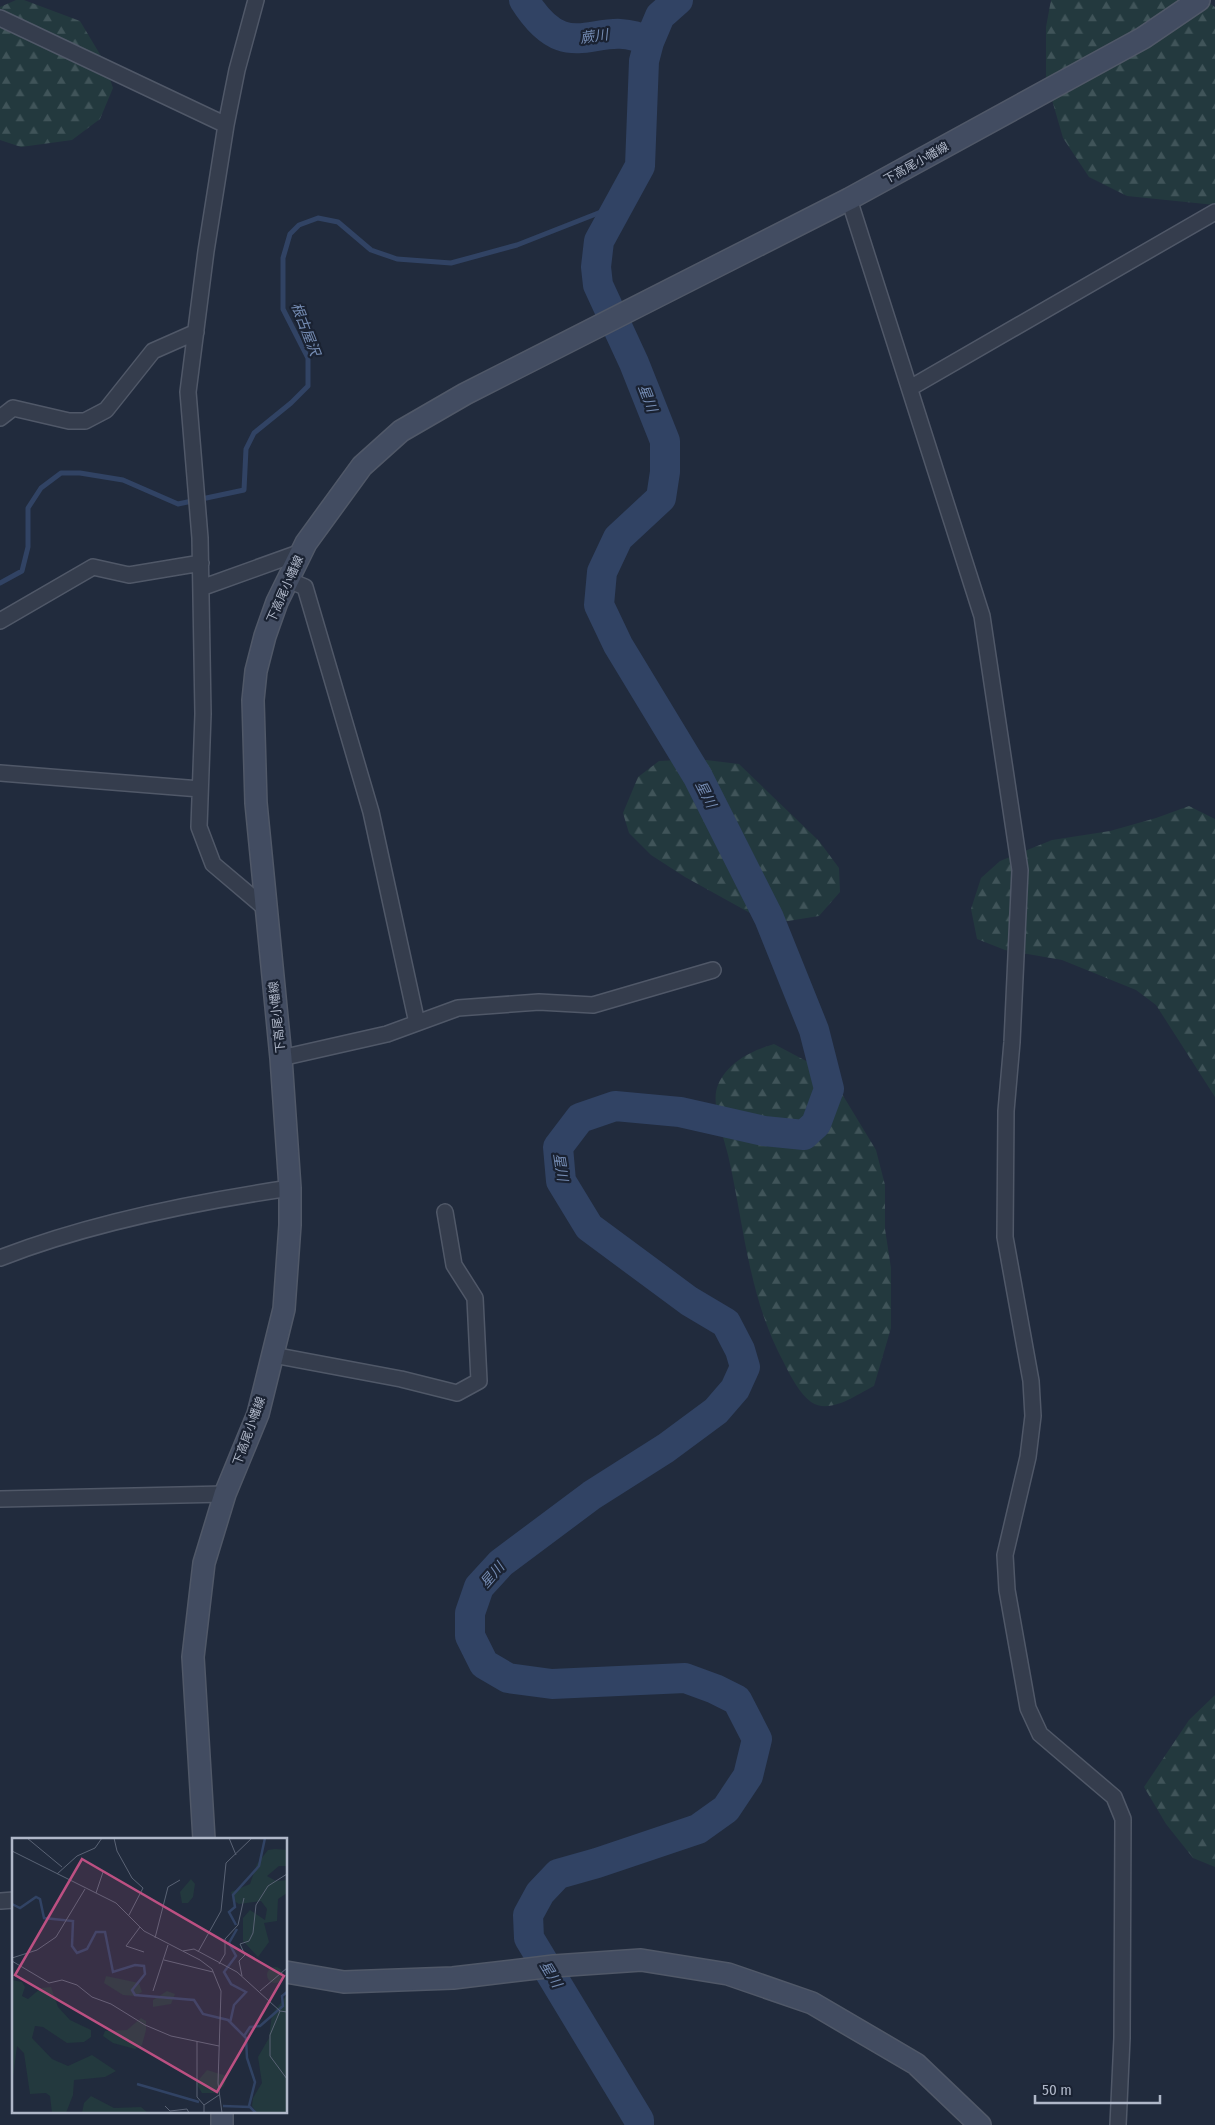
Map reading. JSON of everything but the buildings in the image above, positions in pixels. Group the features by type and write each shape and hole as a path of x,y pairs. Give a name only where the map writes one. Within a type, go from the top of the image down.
{"main road":[{"name":"下高尾小幡線","path":"204,1838 193,1657 204,1563 225,1494 258,1414 284,1309 290,1225 290,1188 281,1058 256,803 253,700 256,670 265,636 301,552 362,466 401,431 465,394 849,199 1143,38 1199,0"},
{"path":"288,1972 344,1982 453,1978 554,1966 641,1960 728,1974 812,2003 916,2064 980,2125"},
{"path":"222,2112 222,2125"}],"street":[{"path":"256,0 237,70 226,125 188,392 201,564 203,714 199,827 213,864 265,908"},
{"path":"0,18 226,125"},
{"path":"849,199 982,616 1020,870 1006,1110 1005,1237 1031,1381 1033,1416 1028,1457 1005,1555 1007,1590 1028,1708 1040,1734 1114,1798 1124,1819 1122,2038 1118,2125"},
{"path":"910,388 1215,212"},
{"path":"0,418 13,408 69,421 85,421 106,410 153,351 196,332"},
{"path":"201,588 301,552"},
{"path":"0,622 93,567 129,575 201,564"},
{"path":"288,580 305,586 366,793 418,1023"},
{"path":"0,773 200,788"},
{"path":"281,1058 387,1034 458,1008 540,1002 593,1005 713,970"},
{"path":"0,1258 25,1249 128,1220 223,1199 290,1188"},
{"path":"273,1355 401,1378 457,1393 479,1382 475,1298 454,1265 445,1212"},
{"path":"0,1499 225,1494"}],"green space":[{"path":"16,0 24,0 80,21 104,61 113,88 100,119 72,140 21,147 0,140 0,7"},
{"path":"1051,0 1205,0 1215,7 1215,205 1127,196 1089,177 1063,138 1046,79 1046,27"},
{"path":"698,759 739,764 819,841 839,868 840,892 819,916 788,921 750,913 685,877 651,855 629,833 623,813 638,777 659,761"},
{"path":"1189,806 1215,819 1215,1097 1156,1005 1136,990 1062,960 1005,950 977,939 971,909 981,878 1000,861 1052,840 1110,831"},
{"path":"774,1044 810,1063 836,1084 876,1150 885,1185 885,1229 891,1268 891,1328 874,1386 835,1405 819,1405 807,1399 790,1375 763,1314 749,1262 734,1182 717,1110 716,1092 722,1077 728,1070 741,1058"},
{"path":"1215,1695 1215,1867 1193,1858 1166,1824 1144,1787 1189,1720"}],"waterway":[{"name":"蕨川","path":"524,0 540,22 556,33 570,38 614,34 631,35 649,42"},
{"name":"星川","path":"639,2125 639,2120 529,1938 528,1915 540,1893 558,1874 698,1829 726,1809 748,1776 757,1739 737,1700 715,1689 685,1678 552,1684 508,1678 484,1664 470,1636 470,1613 479,1587 501,1563 592,1495 666,1448 716,1411 735,1389 745,1367 740,1350 726,1323 689,1301 589,1227 561,1181 558,1147 580,1118 615,1106 680,1112 764,1131 804,1135 816,1124 829,1089 814,1030 769,918 698,777 618,645 599,605 602,572 618,538 661,498 665,472 665,441 634,363 598,285 596,267 599,241 640,166 644,61 649,42 660,16 678,0"},
{"name":"根古屋沢","path":"0,583 22,571 28,547 28,508 41,488 61,473 80,473 123,480 178,504 244,490 246,449 254,433 291,403 308,386 308,358 283,309 283,258 290,234 299,225 318,218 338,222 371,250 397,259 451,263 517,245 601,212 615,212"}]}
